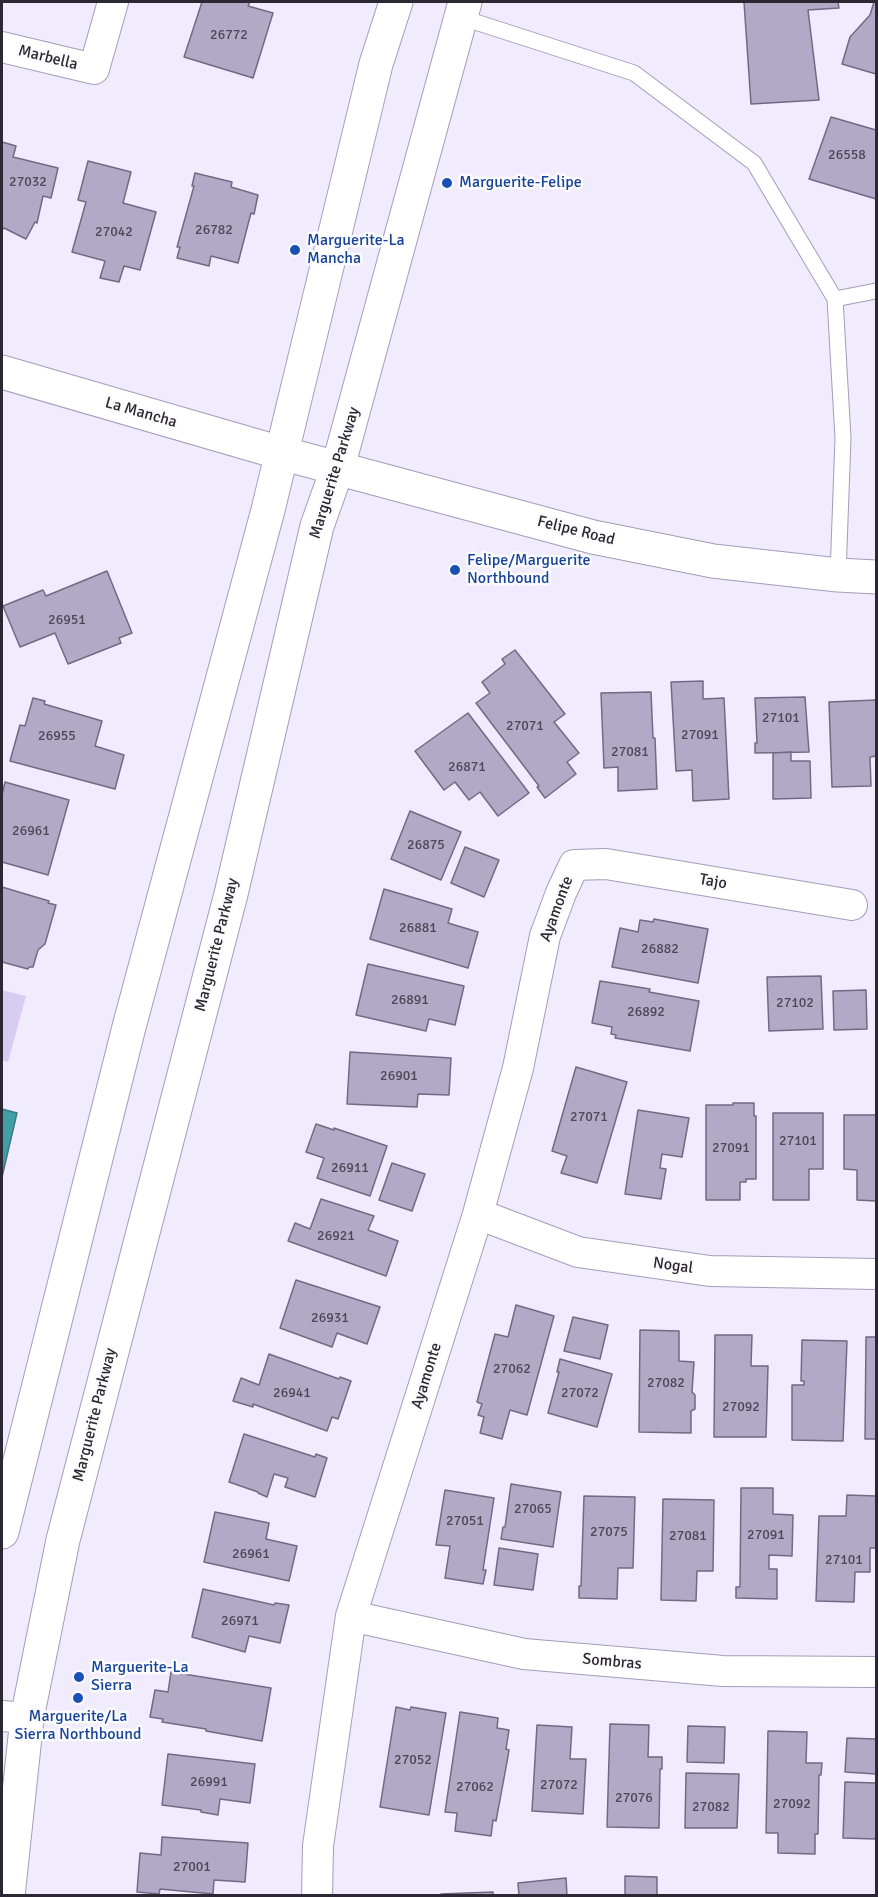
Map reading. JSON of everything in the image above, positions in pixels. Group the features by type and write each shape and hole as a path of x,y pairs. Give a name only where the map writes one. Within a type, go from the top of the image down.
{"main road":[{"path":"2,1532 129,1027 268,510 376,64 396,2"},
{"name":"Marguerite Parkway","path":"8,1896 14,1717 63,1540 231,894 317,526 338,467 462,9"},
{"name":"La Mancha","path":"2,372 281,453"},
{"name":"Felipe Road","path":"281,453 593,537 713,561 876,578"}],"street":[{"name":"Marbella","path":"2,47 94,69 114,2"},
{"name":"Tajo","path":"574,865 606,864 852,905"},
{"name":"Ayamonte","path":"317,1896 318,1846 351,1616 478,1214 518,1068 545,936 574,865"},
{"name":"Nogal","path":"478,1214 578,1252 710,1271 876,1274"},
{"name":"Sombras","path":"351,1616 524,1654 723,1671 876,1672"}],"lane":[{"path":"462,9 634,73 754,163 835,299 843,438 838,575"},
{"path":"835,299 876,291"}],"shaded area":[{"path":"2,990 26,996 8,1062 2,1060"}],"water":[{"path":"2,1109 17,1113 2,1177"}],"building":[{"path":"202,2 250,2 248,6 273,13 253,78 184,57"},
{"path":"744,2 838,2 839,8 808,10 819,100 751,104"},
{"path":"874,2 876,2 876,74 842,64 850,37 870,15"},
{"path":"831,117 876,130 876,199 809,179"},
{"path":"2,142 16,146 13,157 58,168 51,198 43,196 37,223 35,222 26,239 4,228 2,230"},
{"path":"88,161 131,172 123,203 156,212 140,270 124,266 119,282 100,278 105,261 72,252 86,202 78,200"},
{"path":"195,173 232,182 231,187 258,195 238,263 211,256 209,266 177,258 180,247 177,247 194,186 192,186"},
{"path":"107,571 132,633 119,638 121,643 68,664 55,633 20,647 3,606 43,590 46,596"},
{"path":"515,650 565,714 554,722 579,753 567,762 576,774 545,798 537,787 539,786 476,703 490,693 482,682 505,664 502,659"},
{"path":"703,681 703,699 724,698 729,799 693,801 692,770 676,771 671,682"},
{"path":"651,692 657,789 618,791 618,767 604,768 601,693"},
{"path":"805,697 809,752 755,753 755,743 757,743 755,698"},
{"path":"33,698 45,701 44,704 102,721 95,746 124,755 115,789 10,761 20,725 25,726"},
{"path":"876,700 876,756 870,757 871,786 832,787 829,702"},
{"path":"468,713 529,793 498,816 480,792 469,800 455,782 444,790 415,751"},
{"path":"791,752 791,761 810,761 811,798 773,799 773,753"},
{"path":"5,782 69,800 48,875 2,862 2,795"},
{"path":"410,811 461,832 441,880 391,859"},
{"path":"465,847 499,860 484,897 451,883"},
{"path":"2,887 56,905 45,944 38,950 33,967 28,969 2,962"},
{"path":"384,889 452,909 448,923 478,932 468,968 370,939"},
{"path":"654,919 708,929 698,983 612,967 620,928 638,932 640,920 653,922"},
{"path":"368,964 464,986 455,1025 429,1019 426,1031 356,1015"},
{"path":"821,976 823,1029 769,1031 767,977"},
{"path":"600,981 650,989 649,992 699,1001 690,1051 615,1038 616,1035 611,1034 612,1027 592,1023"},
{"path":"866,990 867,1029 834,1030 833,991"},
{"path":"350,1052 451,1058 449,1095 418,1094 417,1107 347,1104"},
{"path":"576,1067 627,1082 597,1183 561,1173 567,1156 552,1151"},
{"path":"733,1103 754,1103 756,1179 746,1179 746,1182 740,1182 740,1200 706,1200 706,1105 733,1105"},
{"path":"638,1110 689,1118 682,1157 662,1154 660,1168 666,1169 661,1199 625,1194"},
{"path":"773,1113 823,1113 823,1169 809,1169 809,1200 773,1200"},
{"path":"844,1115 876,1115 876,1201 857,1200 857,1170 844,1169"},
{"path":"316,1124 387,1146 370,1196 317,1178 324,1158 306,1152"},
{"path":"392,1163 425,1174 412,1211 379,1200"},
{"path":"321,1199 374,1216 368,1230 398,1241 386,1276 288,1241 295,1223 310,1229"},
{"path":"296,1280 380,1307 367,1344 337,1333 332,1347 280,1328"},
{"path":"516,1305 554,1316 527,1415 510,1410 502,1439 480,1433 484,1417 478,1415 482,1404 477,1402 495,1334 508,1337"},
{"path":"573,1317 608,1325 600,1359 564,1351"},
{"path":"640,1330 679,1331 679,1361 694,1362 692,1392 695,1395 695,1409 691,1411 691,1433 639,1432"},
{"path":"715,1335 752,1335 751,1366 768,1366 766,1437 714,1437"},
{"path":"866,1337 876,1337 876,1439 865,1439"},
{"path":"802,1340 847,1341 843,1441 792,1440 792,1385 804,1385 804,1381 801,1381"},
{"path":"269,1354 339,1379 340,1377 351,1381 338,1419 332,1417 327,1431 253,1404 253,1407 233,1401 241,1378 259,1385"},
{"path":"560,1359 612,1374 597,1427 548,1413 559,1372 557,1372"},
{"path":"244,1434 315,1457 316,1454 327,1458 315,1497 285,1487 288,1478 274,1474 267,1497 229,1482"},
{"path":"511,1484 561,1492 553,1547 501,1539"},
{"path":"741,1488 773,1488 773,1514 793,1515 792,1556 769,1555 769,1569 777,1569 777,1599 736,1598 736,1587 740,1587"},
{"path":"445,1490 494,1498 483,1584 445,1578 450,1546 436,1545"},
{"path":"847,1495 876,1496 876,1548 870,1548 870,1572 855,1572 854,1602 816,1601 819,1516 846,1516"},
{"path":"584,1496 635,1497 633,1568 618,1568 617,1599 579,1598"},
{"path":"663,1499 714,1500 713,1571 697,1571 696,1601 661,1600"},
{"path":"215,1512 269,1523 266,1539 297,1546 289,1581 204,1562"},
{"path":"499,1548 538,1554 533,1590 494,1585"},
{"path":"203,1589 274,1605 275,1603 289,1605 280,1643 249,1636 245,1652 192,1637"},
{"path":"171,1672 271,1688 262,1741 162,1722 163,1719 150,1717 155,1690 168,1692"},
{"path":"396,1707 446,1713 429,1815 380,1807"},
{"path":"460,1712 498,1718 497,1728 509,1730 506,1749 509,1750 507,1762 491,1836 455,1831 457,1813 445,1812"},
{"path":"610,1724 649,1725 648,1757 662,1757 659,1828 607,1827"},
{"path":"537,1725 572,1727 570,1759 586,1759 583,1814 532,1811"},
{"path":"688,1726 725,1727 724,1763 687,1762"},
{"path":"768,1731 807,1732 806,1763 822,1763 821,1775 819,1775 818,1834 815,1834 815,1854 778,1853 778,1833 766,1833"},
{"path":"847,1738 876,1739 876,1774 845,1772"},
{"path":"168,1754 255,1764 250,1803 220,1799 218,1815 201,1812 201,1810 162,1805"},
{"path":"686,1773 739,1774 737,1828 685,1828"},
{"path":"845,1782 876,1783 876,1839 843,1838"},
{"path":"162,1837 248,1843 245,1882 214,1880 213,1894 160,1889 159,1894 137,1892 140,1853 161,1855"},
{"path":"625,1876 657,1877 657,1896 625,1896"},
{"path":"566,1878 567,1896 519,1896 518,1883"},
{"path":"493,1892 493,1896 441,1896 441,1894"}],"place":[{"name":"Marguerite-Felipe","path":"447,183"},
{"name":"Marguerite-La Mancha","path":"295,250"},
{"name":"Felipe/Marguerite Northbound","path":"455,570"},
{"name":"Marguerite-La Sierra","path":"79,1677"},
{"name":"Marguerite/La Sierra Northbound","path":"78,1698"}]}
